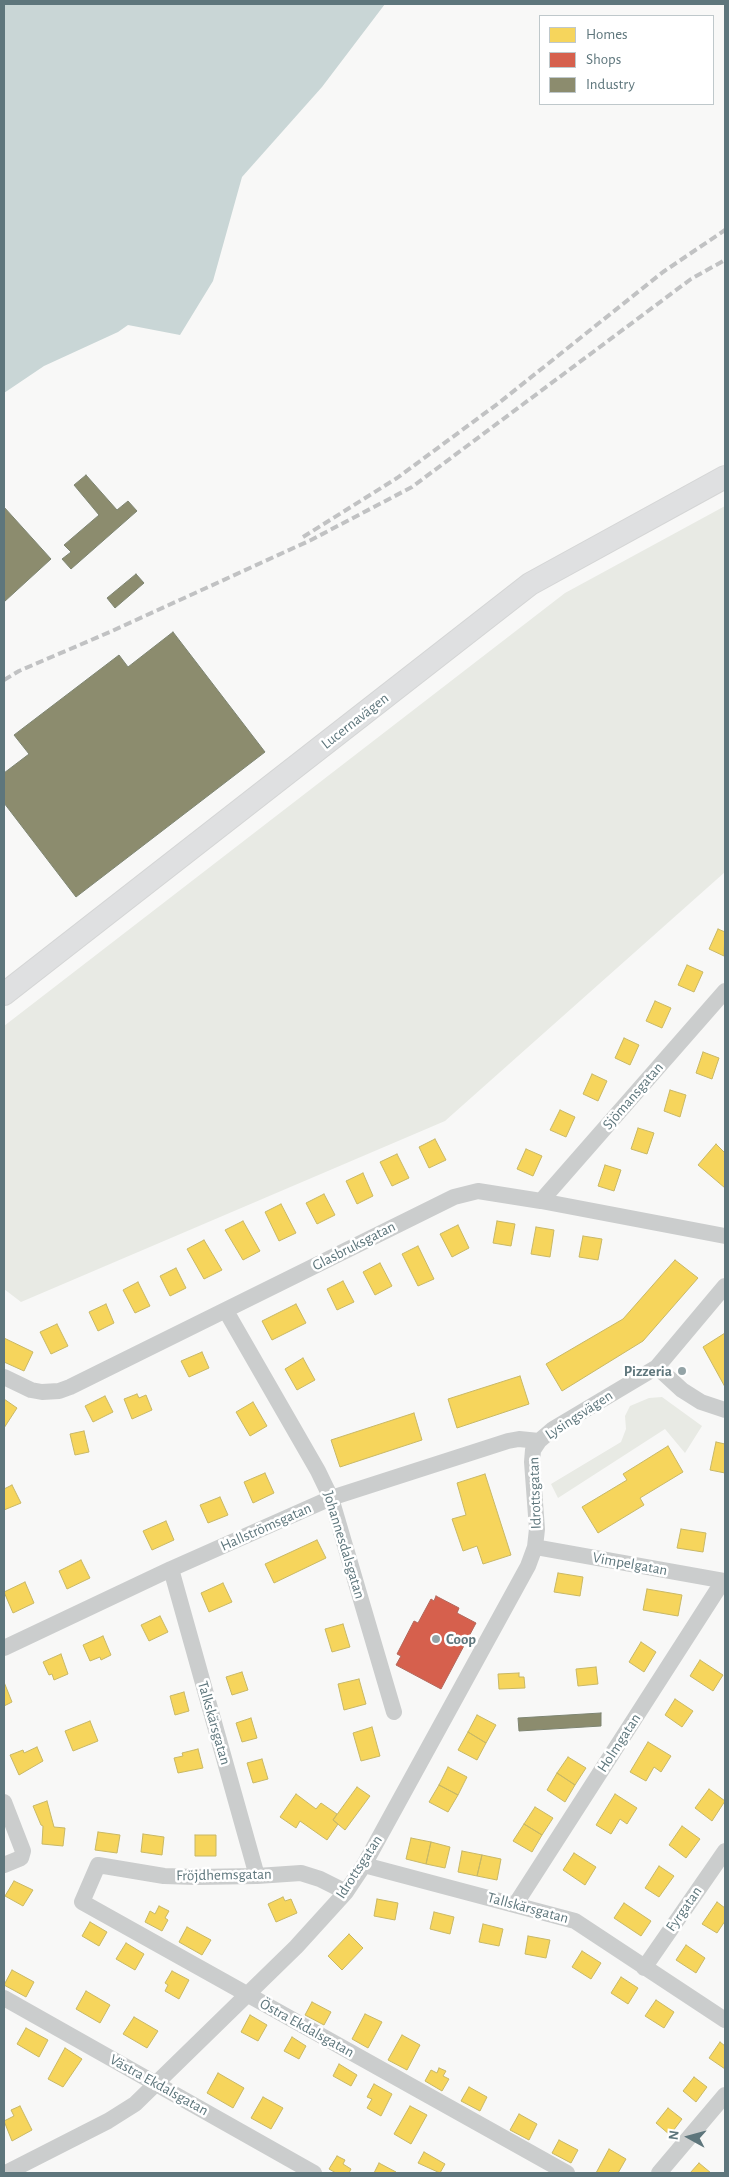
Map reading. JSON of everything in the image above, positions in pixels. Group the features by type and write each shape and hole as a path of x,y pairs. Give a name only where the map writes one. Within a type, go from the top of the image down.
{"street":[{"name":"Lucernavägen","path":"4,994 530,584 725,477"},
{"name":"Sjömansgatan","path":"541,1201 725,991"},
{"name":"Glasbruksgatan","path":"4,1377 32,1390 42,1392 59,1391 226,1311 454,1196 478,1191 725,1236"},
{"name":"Lysingsvägen","path":"539,1441 552,1429 657,1367 725,1286"},
{"name":"Johannesdalsgatan","path":"226,1311 318,1471 331,1498 394,1712"},
{"path":"657,1367 682,1390 702,1402 725,1410"},
{"name":"Hallströmsgatan","path":"4,1648 171,1569 331,1498 508,1441 519,1439 539,1441"},
{"name":"Idrottsgatan","path":"6,2173 108,2122 135,2104 296,1946 346,1892 364,1865 528,1566 535,1547 536,1506 532,1462 533,1450 539,1441"},
{"name":"Vimpelgatan","path":"535,1547 724,1581"},
{"name":"Talkskärsgatan","path":"171,1569 257,1876"},
{"name":"Holmgatan","path":"514,1905 724,1581"},
{"path":"4,1802 22,1844 22,1858 4,1865"},
{"name":"Fyrgatan","path":"644,1968 725,1851"},
{"name":"Fröjdhemsgatan","path":"98,1865 164,1876 257,1876 301,1873 320,1879 346,1892"},
{"name":"Östra Ekdalsgatan","path":"98,1865 82,1902 567,2173"},
{"name":"Tallskärsgatan","path":"364,1865 574,1921 725,2020"},
{"name":"Västra Ekdalsgatan","path":"4,1998 314,2173"},
{"path":"659,2173 725,2095"}],"shaded area":[{"path":"4,4 385,4 322,87 242,177 213,281 180,335 128,325 118,332 44,366 4,393"},
{"path":"725,506 725,872 445,1121 21,1302 4,1289 4,1026 565,593"},
{"path":"662,1397 702,1426 685,1453 665,1429 558,1498 551,1484 621,1442 626,1429 625,1416 630,1406 649,1398"}],"building: Homes":[{"path":"718,929 725,932 724,956 709,949"},
{"path":"687,965 703,972 694,992 678,985"},
{"path":"655,1001 671,1008 662,1028 646,1021"},
{"path":"624,1038 639,1045 630,1065 615,1058"},
{"path":"703,1052 719,1058 712,1079 696,1073"},
{"path":"592,1074 607,1081 598,1101 583,1094"},
{"path":"670,1090 686,1095 680,1117 664,1111"},
{"path":"560,1110 575,1117 566,1137 550,1130"},
{"path":"638,1128 654,1133 647,1154 631,1149"},
{"path":"435,1139 446,1160 429,1168 419,1147"},
{"path":"716,1144 725,1153 725,1188 698,1165"},
{"path":"526,1149 542,1156 533,1176 517,1169"},
{"path":"397,1154 409,1178 392,1186 380,1162"},
{"path":"605,1165 621,1170 614,1191 598,1186"},
{"path":"363,1173 373,1196 357,1204 346,1181"},
{"path":"324,1194 335,1215 317,1224 306,1203"},
{"path":"281,1204 296,1233 279,1241 265,1212"},
{"path":"243,1221 260,1251 243,1260 225,1230"},
{"path":"497,1221 515,1224 511,1246 493,1243"},
{"path":"458,1225 469,1248 452,1257 440,1234"},
{"path":"536,1227 554,1230 550,1257 531,1254"},
{"path":"583,1236 602,1239 598,1260 579,1257"},
{"path":"204,1240 222,1270 204,1279 187,1249"},
{"path":"418,1246 434,1279 418,1286 402,1254"},
{"path":"675,1260 698,1278 643,1341 562,1391 546,1364 623,1319"},
{"path":"380,1263 392,1286 375,1295 363,1272"},
{"path":"176,1268 186,1288 170,1296 160,1276"},
{"path":"343,1281 354,1302 337,1310 327,1289"},
{"path":"138,1282 150,1306 135,1313 123,1290"},
{"path":"106,1304 114,1323 98,1331 89,1312"},
{"path":"296,1304 306,1323 272,1340 262,1321"},
{"path":"57,1324 68,1346 51,1354 40,1332"},
{"path":"725,1333 725,1387 703,1347"},
{"path":"4,1338 33,1352 24,1371 4,1362"},
{"path":"202,1352 209,1368 189,1377 181,1361"},
{"path":"303,1358 315,1380 297,1390 285,1369"},
{"path":"520,1376 529,1404 457,1428 448,1399"},
{"path":"137,1394 139,1398 146,1395 152,1410 132,1419 124,1399"},
{"path":"105,1396 113,1412 93,1422 85,1406"},
{"path":"4,1399 17,1408 4,1428"},
{"path":"253,1402 267,1426 250,1436 236,1412"},
{"path":"414,1413 422,1440 340,1467 331,1440"},
{"path":"84,1431 89,1452 75,1455 70,1434"},
{"path":"716,1442 725,1444 725,1473 710,1470"},
{"path":"668,1446 683,1472 640,1498 644,1505 598,1533 582,1507 627,1480 623,1474"},
{"path":"265,1473 274,1493 253,1503 244,1482"},
{"path":"485,1474 511,1555 483,1564 477,1546 463,1551 452,1519 466,1515 457,1483"},
{"path":"12,1485 21,1503 4,1510 4,1489"},
{"path":"220,1497 228,1515 208,1523 200,1505"},
{"path":"166,1521 174,1540 152,1550 143,1531"},
{"path":"681,1529 706,1533 703,1552 677,1548"},
{"path":"317,1540 326,1558 274,1583 265,1564"},
{"path":"81,1560 90,1578 67,1589 59,1571"},
{"path":"558,1573 583,1577 580,1596 554,1592"},
{"path":"25,1582 34,1603 13,1613 4,1592"},
{"path":"223,1583 232,1602 209,1612 201,1593"},
{"path":"647,1589 682,1595 678,1616 643,1610"},
{"path":"160,1616 168,1632 149,1641 141,1625"},
{"path":"343,1624 350,1647 332,1652 325,1629"},
{"path":"103,1636 111,1655 101,1660 100,1657 90,1661 83,1645"},
{"path":"641,1642 656,1652 644,1672 629,1662"},
{"path":"61,1654 68,1674 54,1680 52,1674 49,1675 43,1662"},
{"path":"700,1660 723,1675 713,1691 690,1676"},
{"path":"596,1667 598,1684 578,1686 576,1669"},
{"path":"242,1672 248,1690 232,1695 226,1677"},
{"path":"519,1673 519,1677 524,1677 525,1688 499,1689 498,1674"},
{"path":"359,1679 366,1704 344,1710 338,1684"},
{"path":"4,1682 12,1702 4,1706"},
{"path":"184,1692 189,1711 175,1715 170,1696"},
{"path":"675,1699 693,1711 682,1727 665,1715"},
{"path":"477,1715 496,1725 486,1743 468,1732"},
{"path":"251,1718 257,1738 242,1742 236,1723"},
{"path":"90,1721 98,1741 73,1751 65,1731"},
{"path":"372,1727 380,1756 361,1761 353,1733"},
{"path":"468,1732 486,1743 477,1760 458,1750"},
{"path":"648,1742 671,1756 661,1772 654,1767 646,1781 630,1772"},
{"path":"37,1747 43,1761 19,1775 10,1755 23,1750 24,1753"},
{"path":"198,1749 203,1768 178,1773 174,1758 183,1756 182,1753"},
{"path":"568,1757 586,1768 575,1785 557,1773"},
{"path":"262,1759 268,1779 253,1783 247,1763"},
{"path":"448,1767 467,1777 458,1795 439,1785"},
{"path":"557,1773 575,1785 565,1802 547,1790"},
{"path":"439,1785 458,1795 448,1812 429,1802"},
{"path":"357,1787 370,1796 345,1830 333,1820"},
{"path":"709,1789 725,1801 712,1821 695,1808"},
{"path":"296,1794 316,1809 321,1803 337,1814 333,1820 338,1824 327,1840 300,1821 296,1828 280,1817"},
{"path":"615,1794 637,1808 627,1824 620,1819 611,1834 596,1825"},
{"path":"47,1801 54,1827 65,1828 63,1846 42,1844 43,1826 33,1806"},
{"path":"535,1807 553,1818 542,1835 524,1824"},
{"path":"524,1824 542,1835 532,1852 513,1841"},
{"path":"682,1826 700,1839 686,1858 669,1845"},
{"path":"98,1832 120,1835 117,1853 95,1850"},
{"path":"143,1834 164,1837 162,1855 141,1852"},
{"path":"195,1835 216,1835 216,1856 195,1856"},
{"path":"411,1838 431,1842 426,1864 406,1859"},
{"path":"431,1842 450,1847 445,1868 426,1864"},
{"path":"462,1851 482,1855 477,1876 458,1872"},
{"path":"574,1853 596,1867 585,1885 563,1870"},
{"path":"482,1855 501,1859 497,1880 477,1876"},
{"path":"659,1866 674,1876 659,1897 645,1888"},
{"path":"14,1881 33,1890 23,1906 5,1896"},
{"path":"283,1897 285,1901 291,1899 297,1913 276,1922 268,1904"},
{"path":"377,1899 398,1903 395,1920 374,1916"},
{"path":"717,1902 725,1908 725,1921 717,1933 702,1924"},
{"path":"624,1903 651,1921 641,1936 614,1918"},
{"path":"159,1906 169,1911 165,1918 168,1920 162,1931 145,1922 150,1911 155,1914"},
{"path":"434,1912 454,1917 450,1934 430,1929"},
{"path":"90,1922 107,1932 99,1946 82,1936"},
{"path":"483,1924 503,1929 499,1946 479,1942"},
{"path":"187,1927 211,1940 202,1955 179,1942"},
{"path":"349,1934 363,1948 342,1970 328,1956"},
{"path":"528,1936 550,1940 546,1958 525,1954"},
{"path":"126,1943 144,1954 135,1970 116,1959"},
{"path":"686,1945 705,1958 696,1973 676,1960"},
{"path":"582,1951 601,1963 591,1979 572,1967"},
{"path":"12,1970 34,1982 26,1997 4,1985"},
{"path":"172,1971 189,1980 179,1999 165,1991 168,1985 165,1983"},
{"path":"621,1977 638,1988 628,2004 611,1993"},
{"path":"86,1991 110,2005 100,2023 76,2009"},
{"path":"656,2000 674,2012 664,2028 645,2016"},
{"path":"312,2002 331,2012 324,2025 305,2015"},
{"path":"365,2014 382,2022 368,2048 352,2039"},
{"path":"250,2015 267,2025 258,2041 241,2032"},
{"path":"134,2017 158,2031 147,2048 123,2034"},
{"path":"26,2028 48,2040 39,2057 17,2044"},
{"path":"402,2035 420,2045 407,2070 388,2060"},
{"path":"292,2037 306,2046 299,2059 284,2051"},
{"path":"720,2042 725,2046 725,2069 709,2058"},
{"path":"65,2048 82,2059 63,2087 48,2079"},
{"path":"339,2064 357,2075 351,2086 333,2076"},
{"path":"439,2068 446,2071 443,2076 449,2079 442,2091 425,2081 431,2070 437,2073"},
{"path":"218,2073 244,2088 233,2108 207,2093"},
{"path":"694,2077 707,2087 696,2102 683,2091"},
{"path":"374,2084 392,2094 381,2116 367,2108 372,2099 367,2097"},
{"path":"469,2087 487,2097 480,2111 461,2101"},
{"path":"263,2097 283,2108 271,2129 251,2118"},
{"path":"20,2106 32,2130 12,2141 4,2121 14,2116 11,2110"},
{"path":"410,2106 427,2115 411,2144 394,2134"},
{"path":"668,2108 682,2119 670,2135 656,2123"},
{"path":"519,2114 537,2124 529,2140 510,2130"},
{"path":"559,2140 578,2150 571,2163 552,2153"},
{"path":"609,2149 626,2159 618,2173 596,2173"},
{"path":"424,2152 445,2164 440,2173 418,2163"},
{"path":"337,2156 345,2160 343,2164 351,2169 349,2173 336,2173 329,2169"},
{"path":"379,2163 396,2172 396,2173 374,2173"},
{"path":"699,2163 711,2173 690,2173"}],"building: Shops":[{"name":"Coop","path":"436,1596 459,1608 457,1613 476,1623 441,1689 396,1665 401,1656 397,1654 414,1621 418,1623 431,1599 434,1601"}],"building: Industry":[{"path":"86,475 117,510 128,501 137,511 71,569 62,559 71,552 64,545 99,515 74,485"},
{"path":"4,507 51,559 4,602"},
{"path":"136,574 144,583 115,608 107,598"},
{"path":"173,632 265,752 76,897 4,803 4,773 29,754 14,735 119,655 128,667"},
{"path":"601,1713 601,1726 519,1731 518,1718"}],"railway":[{"path":"303,537 397,478 500,402 663,272 725,230"},
{"path":"4,680 19,671 112,631 311,540 412,487 691,279 725,260"}],"place":[{"name":"Pizzeria","path":"682,1371"},
{"name":"Coop","path":"436,1639"}]}
